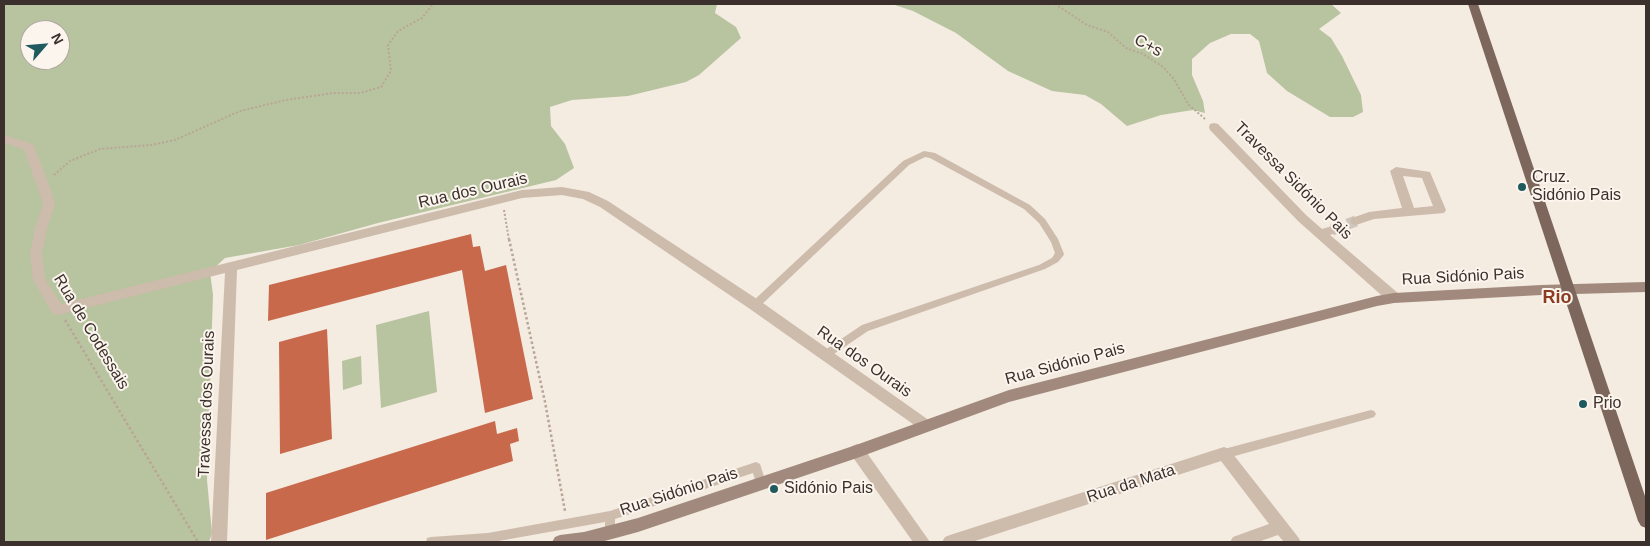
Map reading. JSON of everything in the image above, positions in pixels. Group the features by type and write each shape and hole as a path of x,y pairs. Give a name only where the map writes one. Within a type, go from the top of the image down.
{"main road":[{"path":"1473,4 1646,521"},
{"name":"Rua Sidónio Pais","path":"560,542 579,541 638,525 857,451 1009,396 1377,301 1394,298 1541,290 1570,291 1646,287"}],"street":[{"name":"Travessa Sidónio Pais","path":"1214,126 1302,218 1394,298"},
{"name":"Rua de Codessais","path":"4,139 29,147 43,185 49,204 36,254 38,271 40,280 58,310"},
{"name":"Rua dos Ourais","path":"58,310 502,199 541,192 562,191 585,195 604,204 755,305 925,425"},
{"path":"1356,221 1373,215 1409,212"},
{"path":"1320,234 1332,230"},
{"name":"Travessa dos Ourais","path":"219,542 231,268"},
{"path":"857,451 922,542"},
{"path":"1224,454 1293,542"},
{"name":"Rua da Mata","path":"950,542 1224,454"},
{"path":"1238,542 1280,527"}],"lane":[{"path":"755,305 906,164 924,154 932,155 1027,207 1042,220 1055,241 1060,254 1055,260 1042,267 865,328 853,334 825,355"},
{"path":"1224,454 1372,414"},
{"path":"431,542 488,538 610,516 756,467 761,483"},
{"path":"610,516 610,532"}],"path":[{"path":"43,185 70,161 100,149 151,145 175,140 240,111 286,100 333,93 360,93 381,87 391,71 388,45 398,31 422,18 434,4"},
{"name":"C+s","path":"1055,4 1087,25 1108,32 1126,48 1143,54 1163,67 1174,79 1188,104 1214,126"},
{"path":"502,199 512,255 545,402 567,524"},
{"name":"Rua de Codessais","path":"58,310 198,542"}],"green space":[{"path":"4,4 717,4 715,13 736,27 741,38 699,75 686,82 628,96 572,100 550,107 551,126 565,144 574,168 556,180 378,223 299,245 225,258 210,272 213,295 207,480 212,533 209,542 4,542"},
{"path":"892,4 1331,4 1341,13 1319,29 1331,38 1342,56 1361,95 1363,112 1353,117 1330,117 1287,91 1267,73 1259,41 1250,34 1231,34 1210,43 1192,59 1192,75 1203,101 1205,113 1193,110 1161,115 1127,126 1101,104 1085,95 1052,91 1008,71 956,33 913,11"},
{"path":"429,311 437,392 381,408 376,325"},
{"path":"361,356 362,384 343,390 342,361"}],"building":[{"path":"471,234 473,247 480,246 485,271 506,265 533,399 485,413 462,270 268,321 269,285"},
{"path":"327,329 332,439 280,454 279,342"},
{"path":"495,421 497,434 517,428 519,441 510,444 513,461 266,540 266,493"}],"tunnel":[{"path":"1332,230 1356,221"}],"place":[{"name":"Cruz. Sidónio Pais","path":"1522,187"},
{"name":"Prio","path":"1583,404"},
{"name":"Sidónio Pais","path":"774,489"}],"district":[{"name":"Rio","path":"1557,298"}]}
